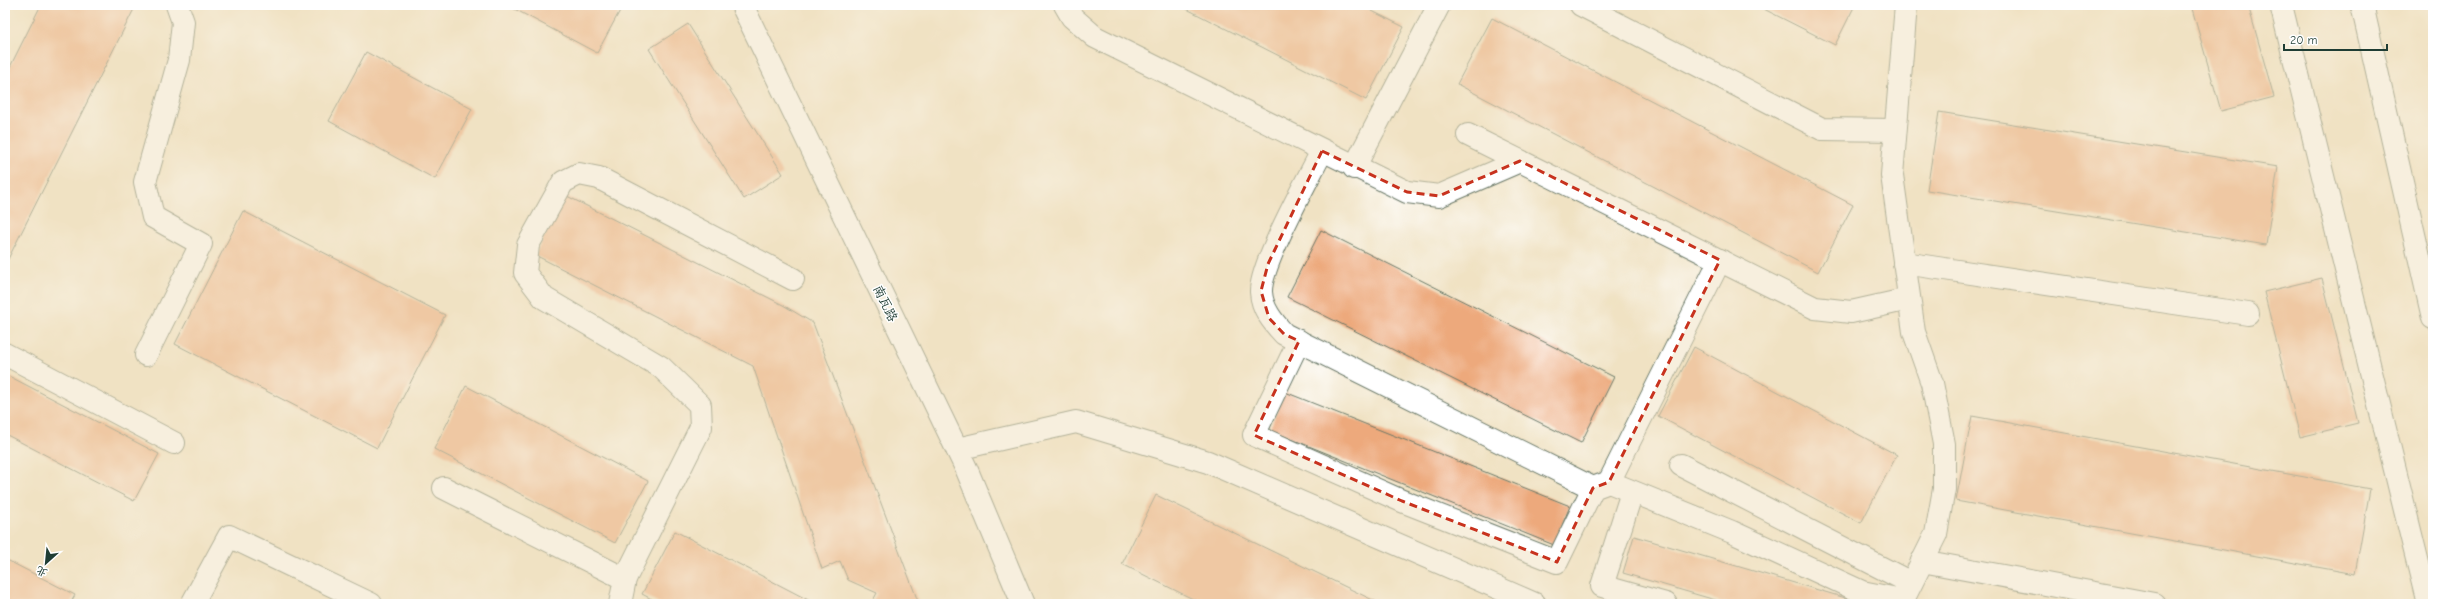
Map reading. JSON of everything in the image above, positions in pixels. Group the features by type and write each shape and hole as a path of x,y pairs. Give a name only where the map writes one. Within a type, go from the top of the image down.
{"street":[{"path":"146,355 200,244 153,217 145,182 179,60 183,22 177,5"},
{"name":"南瓦路","path":"742,5 957,449 1023,604"},
{"path":"1065,5 1072,17 1096,37 1354,168 1407,192 1439,196 1520,161"},
{"path":"1354,168 1439,5"},
{"path":"1581,5 1822,129 1895,130"},
{"path":"1905,596 1936,534 1944,489 1944,444 1932,383 1914,332 1892,175 1906,5"},
{"path":"2281,5 2428,604"},
{"path":"2362,5 2433,318"},
{"path":"1468,135 1815,308 1852,312 1909,300"},
{"path":"1322,151 1268,264 1261,291 1269,318 1284,334 1601,485 1632,492 1732,532 1862,592 1905,596"},
{"path":"620,604 625,579 701,427 700,405 661,367 544,298 525,273 528,245 563,182 579,174 599,178 793,279"},
{"path":"1299,341 1254,435 1402,501 1557,562 1601,485 1720,260"},
{"path":"1904,263 2248,314"},
{"path":"5,354 174,443"},
{"path":"957,449 1076,422 1208,462 1534,604"},
{"path":"1681,465 1905,596"},
{"path":"444,488 625,579"},
{"path":"1632,492 1602,586 1666,604"},
{"path":"192,604 229,536 371,604"},
{"path":"1922,561 2154,604"}],"highlighted area":[{"path":"1322,151 1407,192 1439,196 1520,161 1720,260 1609,482 1593,488 1557,562 1402,501 1254,435 1299,341 1284,334 1269,318 1261,291 1268,264"}],"building":[{"path":"41,5 136,5 5,265 5,77"},
{"path":"507,5 623,5 597,53"},
{"path":"1179,5 1360,5 1404,27 1366,100"},
{"path":"1756,5 1855,5 1835,45"},
{"path":"2191,5 2248,5 2274,97 2221,111"},
{"path":"1492,18 1853,205 1818,272 1457,84"},
{"path":"688,24 783,174 744,199 649,49"},
{"path":"366,52 472,109 435,179 329,121"},
{"path":"1939,112 2278,167 2266,245 1927,190"},
{"path":"565,195 783,305 813,323 919,604 871,604 877,593 848,580 840,561 822,569 753,366 535,255"},
{"path":"243,211 445,315 377,448 175,344"},
{"path":"1321,230 1614,377 1581,443 1287,297"},
{"path":"2322,278 2358,423 2300,437 2264,292"},
{"path":"1694,347 1897,455 1861,523 1658,416"},
{"path":"5,374 159,454 134,501 5,434"},
{"path":"466,386 648,481 615,543 434,449"},
{"path":"1285,392 1570,506 1554,545 1269,430"},
{"path":"1972,416 2370,489 2355,574 1956,501"},
{"path":"1156,495 1381,604 1203,604 1122,564"},
{"path":"675,531 816,604 661,604 642,594"},
{"path":"1634,536 1866,604 1729,604 1623,573"},
{"path":"5,559 75,595 70,604 5,604"}]}
